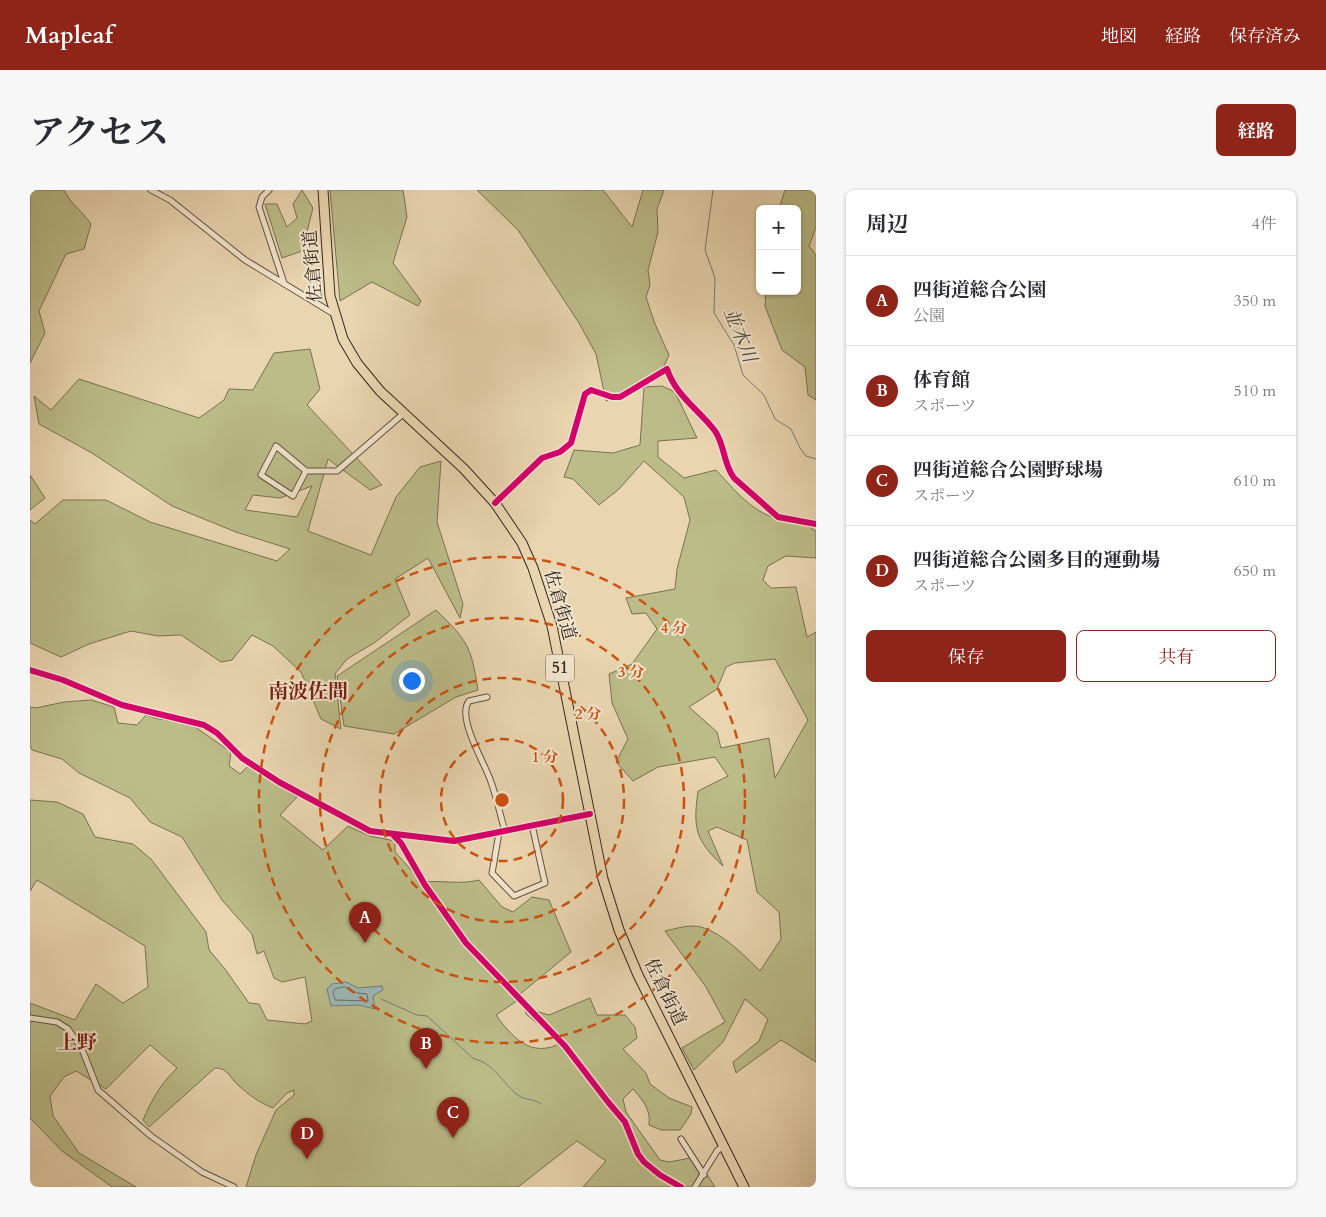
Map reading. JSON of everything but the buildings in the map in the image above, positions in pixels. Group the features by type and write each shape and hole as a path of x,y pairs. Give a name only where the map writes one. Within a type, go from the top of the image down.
{"highway":[{"name":"佐倉街道","path":"324,190 330,296 343,339 357,363 403,414 464,469 495,503 522,543 545,599 604,879 619,930 638,976 744,1187"}],"street":[{"path":"151,190 170,200 245,260 334,314"},
{"path":"269,190 262,196 260,206 284,283"},
{"path":"495,503 542,458 560,452 571,443 585,394 591,390 612,397 620,397 667,369 678,392 715,431 723,446 728,470 734,478 778,516 816,524"},
{"path":"306,471 293,496 260,475 276,446 306,471 336,471 403,414"},
{"path":"30,670 77,685 122,705 204,725 217,733 242,758 279,782 360,828 380,834 454,841 590,814"},
{"path":"486,697 469,701 466,710 472,743 491,780 502,832 492,873 514,896 545,883 532,825"},
{"path":"395,835 425,886 466,943 556,1035 608,1102 618,1111 632,1136 638,1154 644,1162 660,1175 681,1187"},
{"path":"30,1018 57,1022 68,1029 82,1049 98,1090 151,1136 202,1172 234,1187"},
{"path":"681,1139 704,1175"},
{"path":"695,1187 717,1151 724,1145"}],"green space":[{"path":"30,190 64,190 69,199 91,224 84,249 66,254 39,311 45,333 30,363"},
{"path":"302,190 313,208 302,251 282,258 265,204 277,204 287,227 297,218 293,204"},
{"path":"330,190 403,190 407,217 393,263 421,301 418,306 372,282 340,301"},
{"path":"477,190 603,190 632,227 643,190 664,190 657,209 658,232 648,270 650,285 646,297 655,324 669,355 658,379 606,401 596,354 579,323 518,230"},
{"path":"785,190 816,190 816,227 809,246 816,255 816,400 808,395 805,367 782,350 765,306 766,295 801,295 801,205 780,205"},
{"path":"310,349 320,389 307,405 382,485 370,490 328,459 308,531 371,555 396,497 420,467 441,461 437,522 463,604 460,618 428,558 395,579 410,615 374,643 347,659 335,674 341,729 321,719 301,672 273,646 252,635 232,660 221,662 181,635 158,636 131,631 89,644 61,657 30,643 30,520 35,524 63,500 106,500 150,522 277,561 290,549 236,532 172,506 92,453 39,424 34,396 51,410 79,379 199,418 224,400 229,389 253,390 274,353","holes":["312,486 297,517 245,510 253,495 280,498"]},
{"path":"662,386 675,392 697,438 658,441 658,457 684,478 716,470 739,494 758,510 771,517 804,525 816,531 816,558 786,556 768,566 763,580 771,588 796,587 807,637 816,632 816,1062 781,1040 736,1073 733,1062 759,1041 768,1019 745,999 723,1042 694,1070 682,1048 725,1022 706,987 665,931 692,926 710,930 729,942 760,971 781,939 779,912 757,892 747,840 717,827 708,831 723,866 707,849 698,833 696,815 698,791 728,776 715,757 658,767 633,781 616,762 628,739 612,703 609,674 632,664 657,629 646,613 632,614 626,598 675,589 677,569 690,520 684,497 644,461 619,489 599,505 573,479 564,477 574,450 613,453 640,445 644,387","holes":["775,659 808,720 775,778 769,738 721,748 717,732 689,707 717,689 726,667 735,663"]},
{"path":"30,475 45,498 30,510"},
{"path":"436,610 462,637 473,663 478,690 456,697 394,734 344,726 337,676"},
{"path":"91,700 114,707 118,723 137,725 146,715 158,719 188,722 231,752 229,766 240,774 248,766 297,797 280,815 323,850 348,826 370,836 395,841 395,852 422,882 465,882 479,880 502,907 513,912 532,897 549,900 571,952 519,995 521,998 496,1015 516,1038 531,1047 540,1048 561,1043 526,1014 525,1008 549,1015 590,998 597,1015 625,1015 635,1027 637,1038 623,1049 646,1073 650,1084 669,1098 692,1107 691,1114 680,1130 661,1130 649,1125 649,1115 646,1106 633,1089 623,1099 626,1112 660,1160 669,1162 696,1157 715,1187 583,1187 606,1161 577,1141 518,1187 246,1187 256,1155 276,1110 294,1095 294,1090 287,1093 273,1108 247,1093 226,1072 220,1068 215,1068 149,1127 143,1120 146,1112 161,1086 177,1068 150,1045 106,1089 76,1071 64,1077 50,1096 53,1116 79,1153 136,1187 112,1187 62,1151 30,1118 30,1003 75,1020 96,984 123,1003 148,987 145,946 37,880 30,891 30,800 57,802 83,814 95,837 133,844 151,859 206,932 209,950 249,1003 259,1004 267,1020 305,1024 312,1021 305,977 282,982 274,978 264,951 257,954 252,934 222,900 182,837 150,822 130,798 79,773 62,759 32,750 30,746 30,707 36,708 64,702"}],"water":[{"path":"346,982 358,988 382,986 383,990 373,996 375,1009 359,1005 331,1006 327,989 332,984"}],"waterway":[{"name":"並木川","path":"713,190 705,250 715,278 714,313 734,345 743,375 764,395 775,419 791,429 806,456 816,459"},
{"path":"381,999 417,1015 427,1016 474,1059 493,1069 519,1096 541,1104"}],"cycle path":[{"path":"495,503 542,458 560,452 571,443 585,394 591,390 612,397 620,397 667,369 671,379 682,395 715,431 721,442 730,473 734,478 778,517 816,524"},
{"path":"30,670 63,680 122,705 204,725 217,733 242,758 279,782 370,831 454,841 590,814"},
{"path":"395,835 425,885 466,943 565,1046 625,1122 638,1154 644,1162 660,1175 681,1187"}],"place":[{"name":"四街道総合公園","path":"365,943"},
{"name":"体育館","path":"426,1069"},
{"name":"四街道総合公園野球場","path":"453,1138"},
{"name":"四街道総合公園多目的運動場","path":"307,1159"}],"district":[{"name":"南波佐間","path":"308,691"},
{"name":"上野","path":"77,1042"}]}
